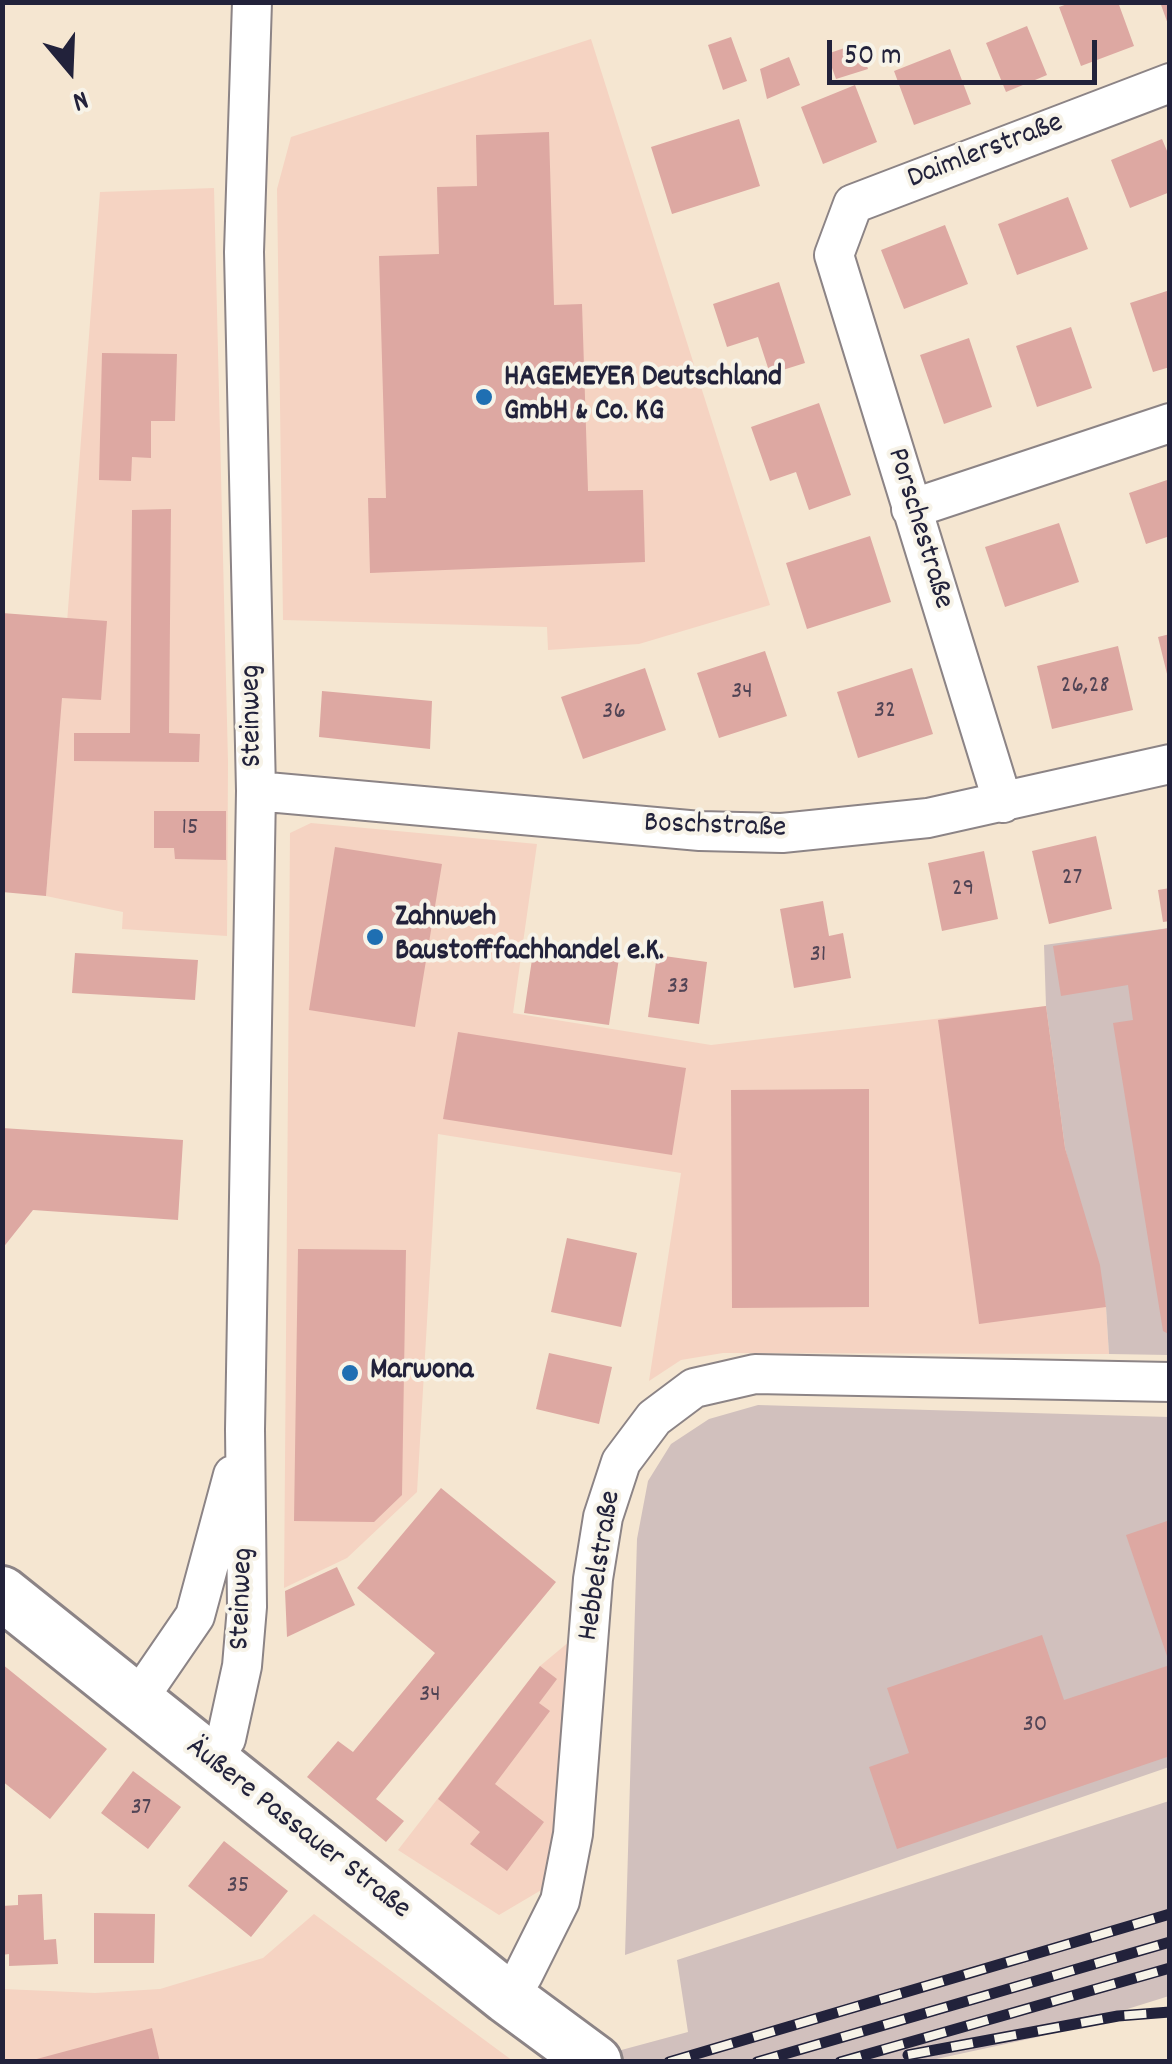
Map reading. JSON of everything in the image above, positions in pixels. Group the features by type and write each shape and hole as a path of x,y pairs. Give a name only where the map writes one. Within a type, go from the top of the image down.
{"main road":[{"name":"Äußere Passauer Straße","path":"2,1592 507,1997 595,2062"}],"street":[{"name":"Steinweg","path":"209,1760 226,1739 242,1666 247,1607 245,1430 256,791 244,252 252,2"},
{"name":"Daimlerstraße","path":"834,255 853,204 1170,83"},
{"name":"Porschestraße","path":"834,255 1003,802"},
{"path":"911,509 1170,423"},
{"name":"Boschstraße","path":"256,791 681,830 766,832 863,826 1003,802 1170,764"},
{"name":"Hebbelstraße","path":"507,1997 523,1976 560,1900 573,1834 593,1579 604,1517 621,1462 654,1418 694,1388 754,1374 1170,1382"},
{"name":"Steinweg","path":"136,1702 195,1616 245,1430"}],"shaded area":[{"path":"591,39 770,605 639,644 548,650 547,627 283,620 277,189 291,137"},
{"path":"214,188 228,762 227,936 122,929 123,912 46,896 100,192"},
{"path":"311,823 537,844 513,1013 711,1045 1046,1006 1065,1148 1106,1307 1109,1354 723,1353 681,1360 649,1381 681,1173 438,1134 417,1492 347,1558 284,1588 290,833"},
{"path":"1169,928 1169,1355 1109,1354 1106,1307 1065,1148 1046,1006 1044,945"},
{"path":"758,1405 1169,1417 1169,1767 625,1955 637,1539 648,1481 671,1444 709,1419"},
{"path":"570,1641 564,1836 543,1889 499,1915 398,1850 540,1666"},
{"path":"1169,1801 1169,1996 1038,2037 927,2061 577,2062 688,2032 677,1960"},
{"path":"314,1914 513,2061 3,2062 3,1989 95,1993 160,1989 263,1958"}],"building":[{"path":"1073,2 1118,2 1134,46 1081,66 1059,7"},
{"path":"1160,2 1170,2 1170,27 1169,27"},
{"path":"1027,26 1047,75 1006,92 986,43"},
{"path":"731,37 747,81 723,90 708,45"},
{"path":"859,43 868,69 836,79 827,54"},
{"path":"950,49 971,104 914,125 894,71"},
{"path":"789,57 800,85 767,99 760,69"},
{"path":"855,85 877,142 823,164 801,107"},
{"path":"739,119 760,186 672,214 651,147"},
{"name":"HAGEMEYER Deutschland GmbH & Co. KG","path":"549,132 554,305 582,304 588,491 643,490 645,562 370,573 368,498 386,498 379,256 439,254 437,187 477,186 476,135"},
{"path":"1162,139 1170,158 1170,192 1130,208 1111,160"},
{"path":"1068,197 1088,249 1017,275 998,224"},
{"path":"945,225 968,284 904,309 881,250"},
{"path":"779,282 805,363 770,374 758,337 727,347 713,304"},
{"path":"1170,290 1170,367 1153,372 1130,303"},
{"path":"1071,327 1092,388 1037,407 1016,346"},
{"path":"969,338 992,407 944,424 920,355"},
{"path":"102,353 177,354 175,421 151,421 151,458 132,457 131,481 99,480"},
{"path":"819,403 851,495 809,510 796,472 770,481 751,427"},
{"path":"1170,479 1170,536 1146,544 1129,493"},
{"path":"171,509 169,733 200,734 199,762 74,761 74,733 130,733 132,510"},
{"path":"1059,523 1079,582 1005,607 985,547"},
{"path":"870,536 891,602 807,629 786,563"},
{"path":"2,613 107,621 101,700 62,698 46,896 2,892"},
{"path":"1170,634 1170,678 1168,678 1158,637"},
{"path":"1118,646 1133,710 1052,729 1037,666"},
{"path":"765,651 787,716 719,738 697,673"},
{"path":"645,668 666,730 583,759 561,697"},
{"path":"912,668 933,734 858,758 837,692"},
{"path":"322,691 432,701 430,749 319,737"},
{"path":"154,811 226,811 226,860 175,859 174,848 154,848"},
{"path":"1096,836 1112,909 1049,924 1032,851"},
{"name":"Zahnweh Baustofffachhandel e.K.","path":"335,847 442,864 415,1027 309,1010"},
{"path":"984,851 998,919 942,931 928,863"},
{"path":"1170,888 1170,921 1163,922 1158,890"},
{"path":"823,901 829,936 843,933 851,978 794,988 780,909"},
{"path":"1170,928 1170,1335 1163,1331 1113,1023 1133,1020 1128,985 1061,996 1053,946"},
{"path":"534,946 619,958 609,1025 524,1013"},
{"path":"75,953 198,960 195,1000 72,993"},
{"path":"657,955 707,962 699,1024 648,1017"},
{"path":"1046,1006 1065,1148 1100,1265 1106,1307 979,1324 938,1020"},
{"path":"458,1032 686,1068 672,1155 443,1119"},
{"path":"869,1089 869,1307 732,1308 731,1090"},
{"path":"2,1128 183,1140 178,1220 33,1210 2,1249"},
{"path":"567,1238 637,1253 621,1327 551,1312"},
{"name":"Marwona","path":"298,1249 406,1250 402,1495 374,1522 294,1521"},
{"path":"549,1353 612,1367 599,1424 536,1409"},
{"path":"441,1488 556,1582 376,1799 404,1821 386,1842 307,1777 338,1741 353,1752 435,1653 357,1588"},
{"path":"1170,1520 1170,1662 1169,1662 1126,1535"},
{"path":"337,1567 355,1605 287,1637 285,1591"},
{"path":"1042,1635 1064,1700 1170,1665 1170,1756 897,1849 869,1767 909,1753 887,1688"},
{"path":"2,1664 107,1749 50,1819 2,1781"},
{"path":"540,1666 557,1679 539,1703 550,1711 495,1784 544,1822 507,1871 470,1844 480,1832 438,1799"},
{"path":"133,1771 181,1807 148,1849 101,1813"},
{"path":"224,1841 288,1891 251,1937 188,1886"},
{"path":"42,1894 44,1940 56,1939 58,1964 9,1966 9,1954 2,1955 2,1906 18,1905 18,1895"},
{"path":"94,1913 155,1914 154,1963 94,1963"},
{"path":"152,2028 160,2062 33,2062 33,2060"}],"railway":[{"path":"669,2062 1170,1914"},
{"path":"757,2062 1170,1942"},
{"path":"840,2062 1170,1968"},
{"path":"908,2055 1118,2016 1170,2012"}],"place":[{"name":"HAGEMEYER Deutschland GmbH & Co. KG","path":"484,397"},
{"name":"Zahnweh Baustofffachhandel e.K.","path":"375,937"},
{"name":"Marwona","path":"350,1373"}]}
